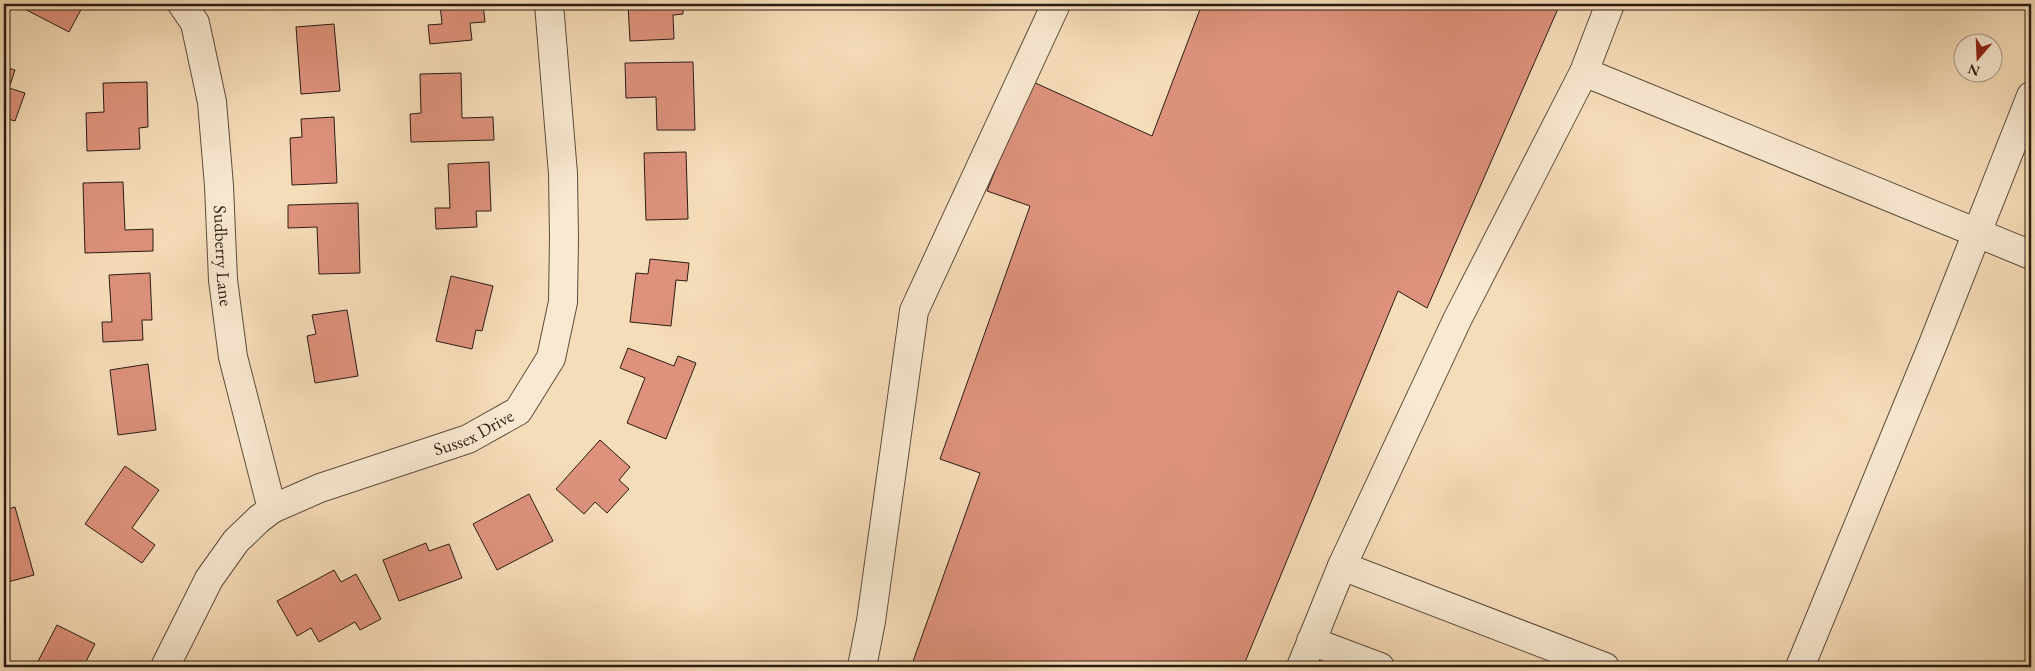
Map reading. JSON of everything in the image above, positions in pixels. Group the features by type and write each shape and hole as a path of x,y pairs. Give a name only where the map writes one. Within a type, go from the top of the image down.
{"street":[{"name":"Sudberry Lane","path":"182,4 196,23 212,102 223,280 233,357 272,509"},
{"name":"Sussex Drive","path":"166,667 210,579 236,541 272,509 320,488 468,439 518,411 551,358 563,302 564,229 563,174 549,4"},
{"path":"862,667 871,621 914,310 1056,4"},
{"path":"1301,667 1342,566 1457,320 1584,72 1610,4"},
{"path":"1584,72 2031,256"},
{"path":"1800,667 2031,96"},
{"path":"1342,566 1605,667"},
{"path":"1311,642 1380,667"}],"building":[{"path":"15,4 84,4 69,32"},
{"path":"440,4 483,4 485,22 470,23 472,40 430,44 428,25 442,24"},
{"path":"628,4 683,4 683,14 673,15 674,39 630,41"},
{"path":"1202,4 1560,4 1427,308 1398,291 1243,667 911,667 980,473 940,459 1030,206 987,191 1031,81 1152,136"},
{"path":"334,24 340,91 301,94 296,27"},
{"path":"693,62 695,130 657,130 656,97 626,98 625,63"},
{"path":"4,67 15,70 9,88 25,93 15,121 4,118"},
{"path":"461,73 462,118 493,117 494,140 411,142 410,114 421,113 420,74"},
{"path":"147,82 148,127 139,128 140,149 87,151 86,113 104,112 103,83"},
{"path":"334,117 337,183 292,185 290,138 302,137 301,119"},
{"path":"686,152 688,219 646,220 644,153"},
{"path":"489,162 491,211 476,211 477,227 436,229 435,208 450,208 448,164"},
{"path":"123,182 125,230 153,229 153,251 85,253 83,183"},
{"path":"358,203 360,273 319,274 317,227 288,228 288,205"},
{"path":"650,259 689,263 687,281 676,280 671,326 630,322 636,273 648,274"},
{"path":"150,273 152,320 142,320 143,340 103,342 102,322 112,322 109,275"},
{"path":"451,276 493,286 482,331 476,330 472,349 436,341"},
{"path":"347,310 358,376 315,383 307,336 316,334 312,315"},
{"path":"628,348 674,366 678,356 696,363 666,439 627,423 645,378 620,368"},
{"path":"148,364 156,430 118,435 110,370"},
{"path":"600,440 630,467 619,480 629,489 607,513 595,502 584,514 556,489"},
{"path":"125,466 159,490 132,528 155,545 142,563 85,524"},
{"path":"529,494 553,541 497,570 473,524"},
{"path":"15,507 34,575 4,583 4,510"},
{"path":"426,543 429,551 449,544 462,578 399,601 383,560"},
{"path":"334,570 341,582 356,574 381,619 360,630 355,622 319,642 311,628 297,636 277,601"},
{"path":"57,625 95,644 83,667 35,667"}]}
